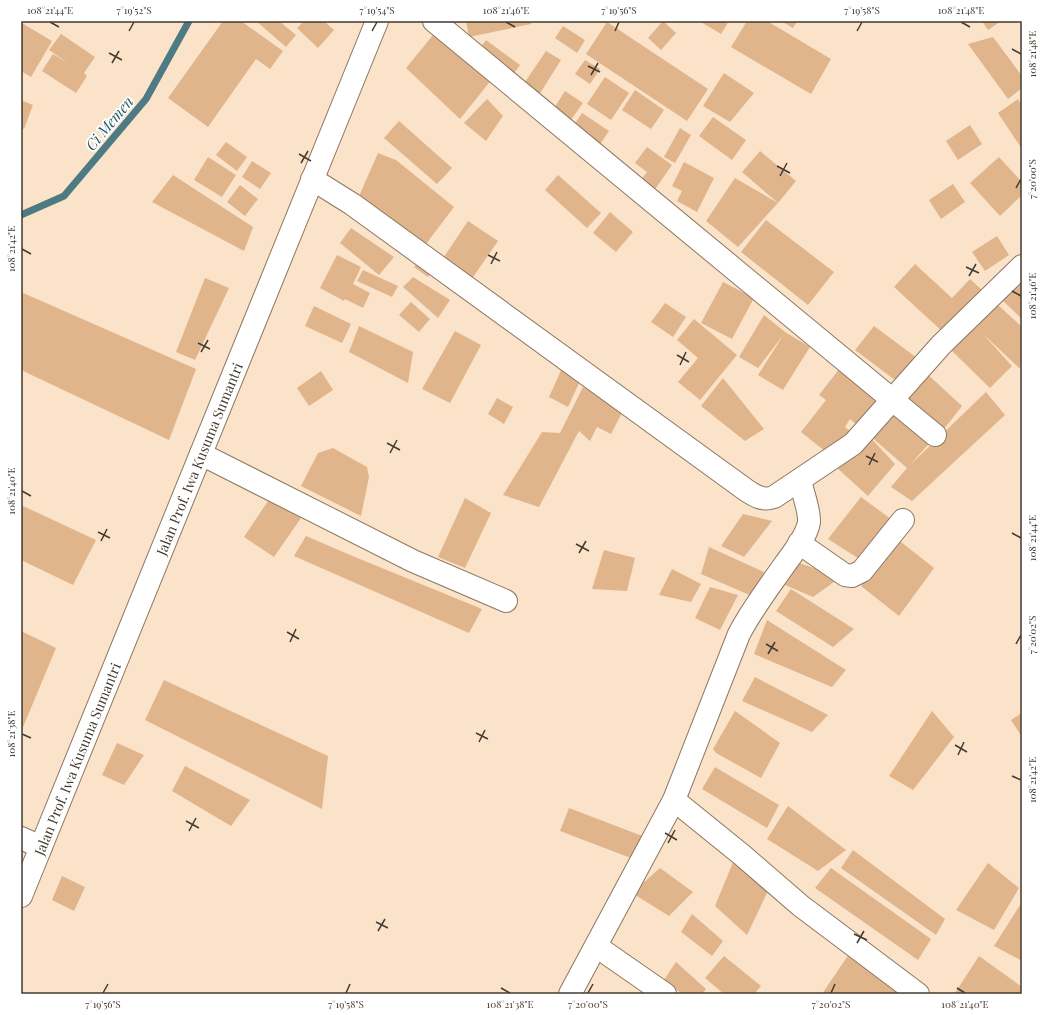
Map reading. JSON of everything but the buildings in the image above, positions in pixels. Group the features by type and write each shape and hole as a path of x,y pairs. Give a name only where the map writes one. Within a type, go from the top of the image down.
{"street":[{"name":"Jalan Prof. Iwa Kusuma Sumantri","path":"21,896 377,21"},
{"path":"434,21 935,435"},
{"path":"312,179 352,204 755,496 768,500 853,444 942,345 1022,266"},
{"path":"201,454 413,561 506,601"},
{"path":"570,994 674,800 739,634 799,543 807,528 809,521 800,480"},
{"path":"799,543 845,575 852,576 862,571 903,520"},
{"path":"674,800 742,855 801,906 918,994"},
{"path":"21,838 41,848"},
{"path":"596,946 665,994"}],"waterway":[{"name":"Ci Memen","path":"21,215 64,196 146,99 189,21"}]}
